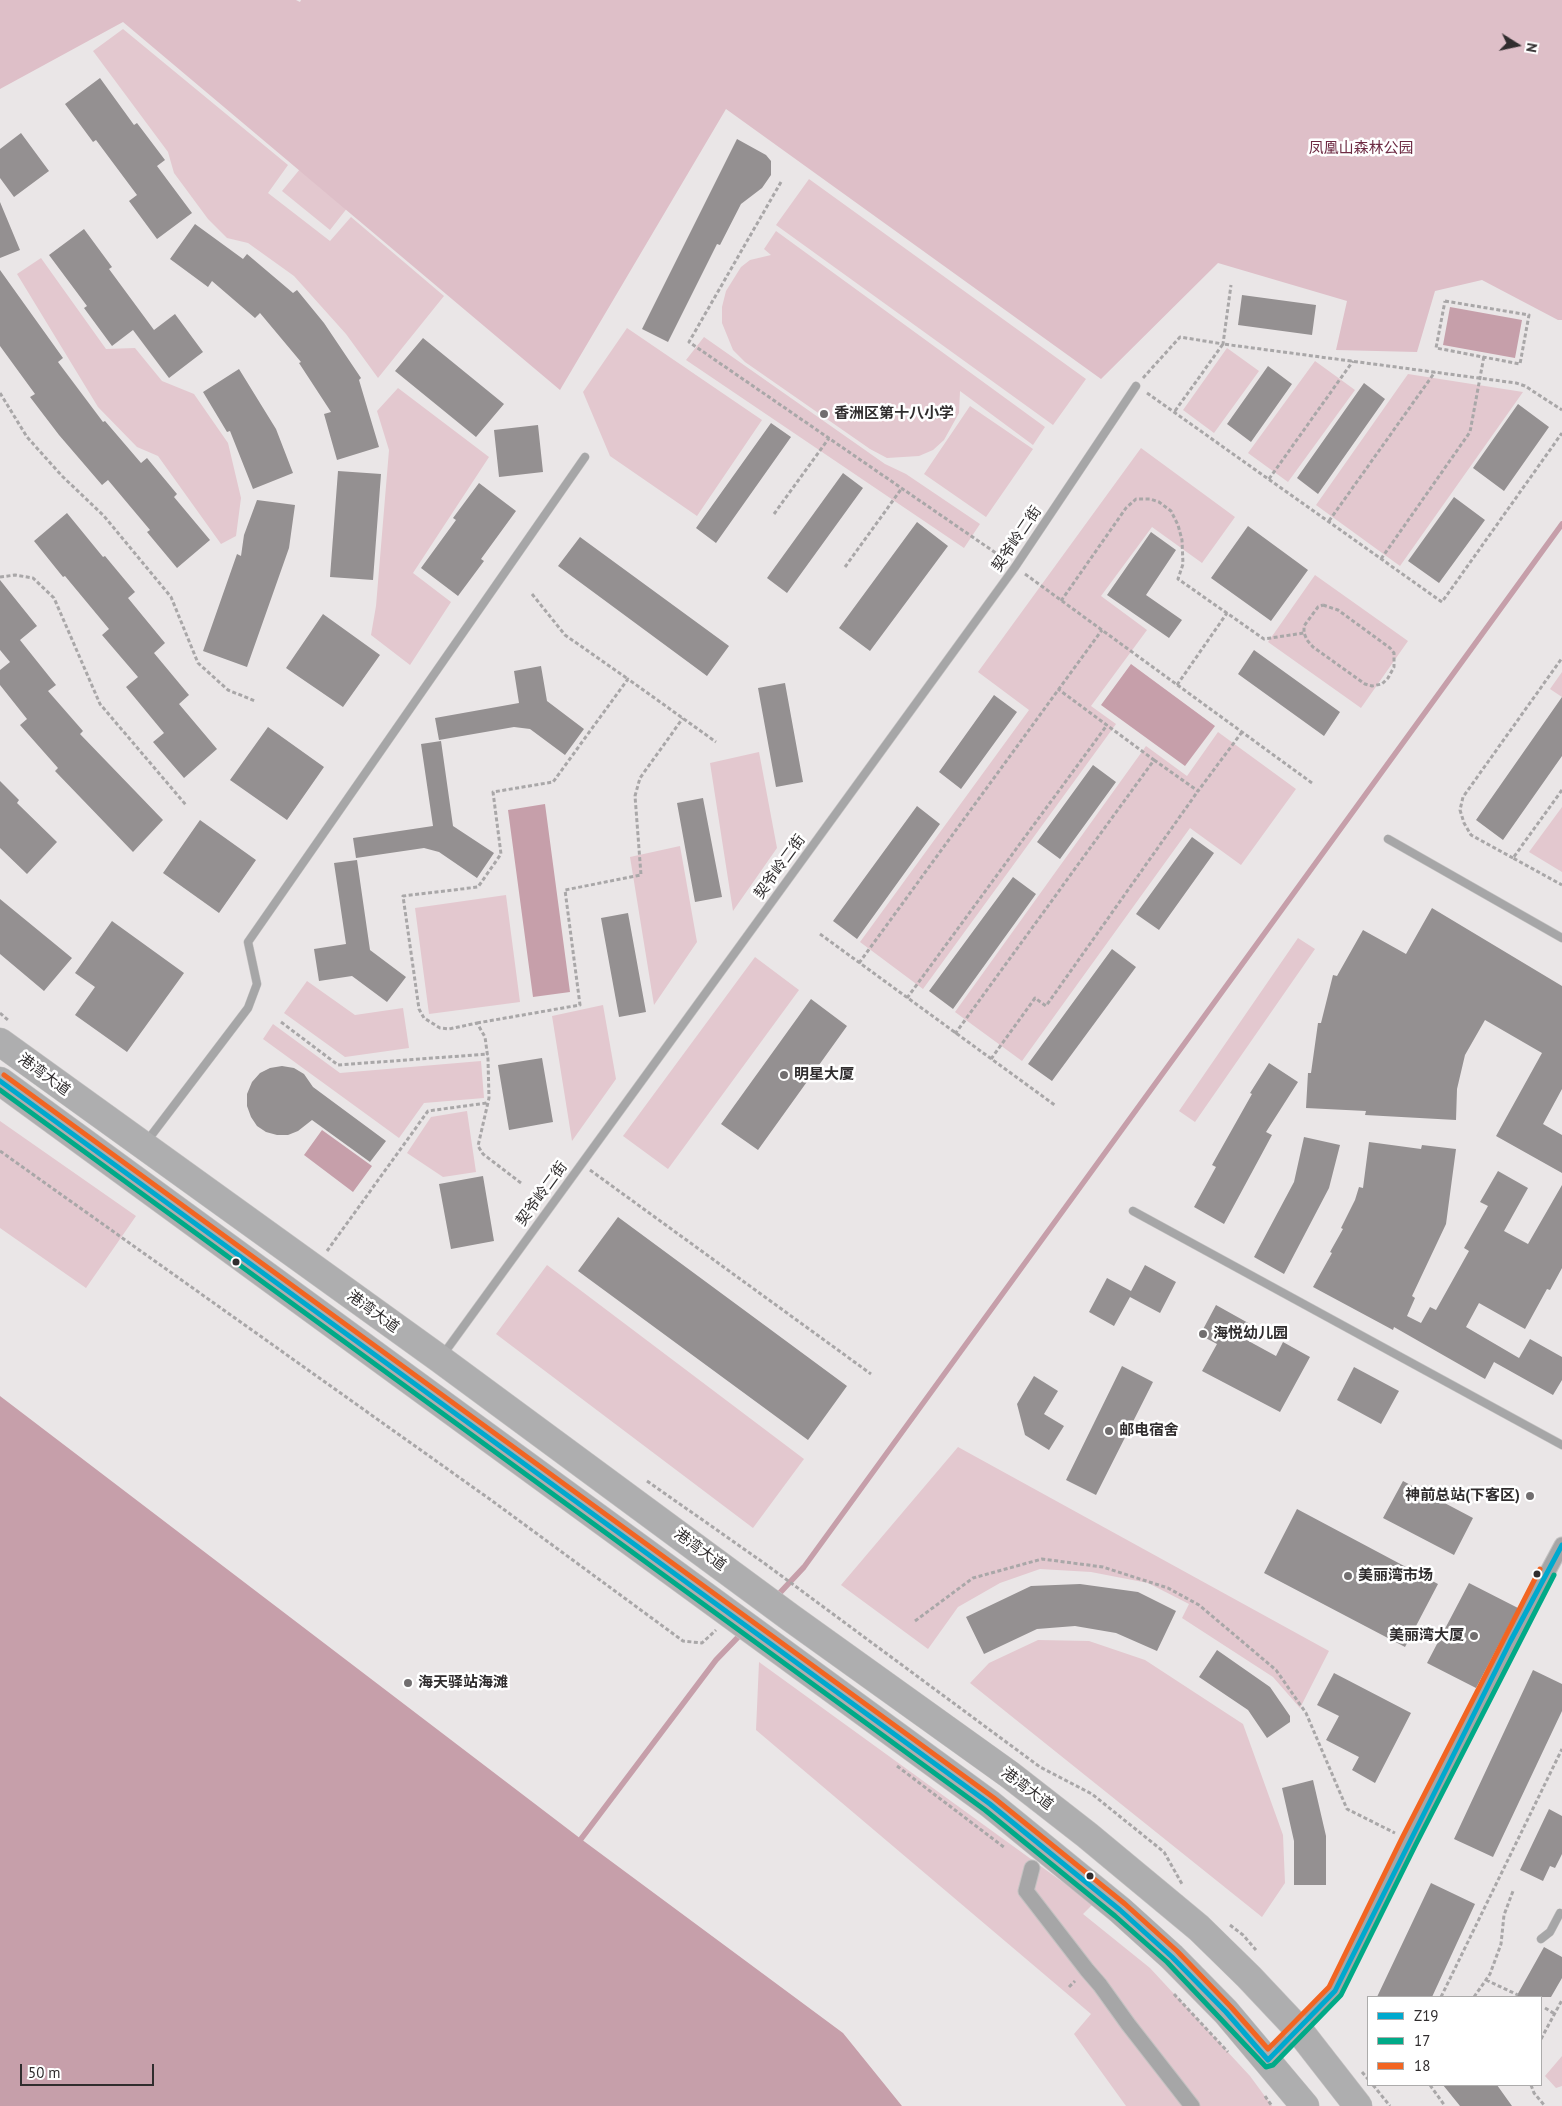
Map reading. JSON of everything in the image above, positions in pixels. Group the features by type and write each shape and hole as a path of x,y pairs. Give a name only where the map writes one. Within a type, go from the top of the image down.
{"highway":[{"name":"港湾大道","path":"0,1042 440,1360 1002,1770 1088,1835 1198,1928 1249,1977 1298,2029 1358,2106"},
{"name":"港湾大道","path":"0,1081 722,1621 772,1644 990,1804 1120,1910 1172,1957 1226,2012 1305,2106"}],"street":[{"path":"1268,2060 1335,1991 1409,1840 1562,1544"},
{"path":"1032,1868 1026,1891 1192,2106"}],"lane":[{"name":"契爷岭二街","path":"440,1360 1015,567 1136,386"},
{"path":"142,1146 155,1132 248,1008 257,984 248,942 585,457"},
{"path":"1388,839 1562,938"},
{"path":"1133,1211 1562,1445"},
{"path":"1542,1939 1550,1932 1560,1913"}],"path":[{"path":"781,182 689,342 1015,567 1312,783"},
{"path":"1175,412 1223,344 1231,285"},
{"path":"1445,301 1529,315 1520,364 1484,356 1436,348 1445,301"},
{"path":"1562,410 1525,386 1481,378 1180,337 1136,386 1442,602 1562,433"},
{"path":"1381,559 1470,432 1484,356"},
{"path":"1269,479 1353,361"},
{"path":"1329,521 1435,372"},
{"path":"0,393 27,437 62,476 104,516 171,597 198,663 228,690 255,700"},
{"path":"774,514 829,438"},
{"path":"845,566 902,488"},
{"path":"1061,601 1126,508 1136,499 1150,499 1159,502 1171,512 1178,525 1182,540 1183,564 1178,579 1264,639 1304,634"},
{"path":"0,577 14,575 33,578 54,598 100,704 186,805"},
{"path":"532,594 565,635 716,742"},
{"path":"1323,605 1331,606 1390,648 1394,654 1394,667 1382,684 1372,686 1365,684 1313,647 1304,634 1304,626 1318,607 1323,605"},
{"path":"1177,685 1227,613"},
{"path":"859,963 1102,630"},
{"path":"1562,658 1463,797 1460,810 1464,823 1471,834 1562,886"},
{"path":"628,679 553,782 493,792 501,854 478,887 404,896 419,1009 424,1018 440,1028 449,1030 477,1023 580,1005 565,890 641,875 635,796 637,787 640,778 683,718"},
{"path":"1058,689 1198,792"},
{"path":"907,998 1107,725"},
{"path":"991,1059 1035,998 1046,1006 1242,732"},
{"path":"955,1034 1154,760"},
{"path":"1513,858 1562,790"},
{"path":"820,934 1056,1106"},
{"path":"281,1022 338,1065 488,1054"},
{"path":"477,1023 484,1036 488,1054 487,1103 478,1146 483,1154 521,1183"},
{"path":"325,1254 428,1111 487,1103"},
{"path":"0,1151 483,1495 683,1641 702,1643 722,1621"},
{"path":"582,1164 871,1374"},
{"path":"915,1621 973,1578 1042,1559 1103,1567 1168,1588 1199,1605 1276,1670 1306,1714 1347,1809 1409,1840"},
{"path":"764,1563 809,1596"},
{"path":"1441,1996 1562,1749"},
{"path":"1475,1996 1486,1980 1501,1944 1504,1915 1513,1891"},
{"path":"1486,1980 1518,1995"},
{"path":"1542,2037 1562,2000"},
{"path":"1545,2008 1555,2014"},
{"path":"1374,2086 1390,2106"},
{"path":"1431,2086 1446,2106"},
{"path":"1531,2086 1534,2093 1545,2106"}],"shaded area":[{"path":"123,29 288,165 268,193 330,241 351,217 444,296 378,378 346,334 294,276 248,243 227,238 208,219 174,173 168,152 93,51"},
{"path":"300,169 348,207 330,230 282,191"},
{"path":"809,179 1086,379 1053,425 776,225"},
{"path":"776,231 1045,427 1033,445 960,391 959,413 944,440 933,450 919,456 887,458 870,449 745,362 733,350 722,323 722,307 726,291 741,267 750,260 771,255 764,249"},
{"path":"41,258 106,349 135,348 162,381 194,394 228,443 241,498 236,536 221,544 158,456 137,447 98,407 17,274"},
{"path":"1450,307 1522,320 1515,358 1443,345"},
{"path":"627,328 762,420 697,516 610,456 583,392"},
{"path":"704,337 885,464 906,474 980,524 964,548 686,360"},
{"path":"1227,348 1259,371 1214,433 1183,410"},
{"path":"1315,361 1355,390 1288,482 1248,453"},
{"path":"1408,374 1523,392 1400,566 1316,505"},
{"path":"398,388 489,457 413,573 451,602 410,665 371,635 376,606 389,450 377,411"},
{"path":"970,406 1033,449 986,517 924,474"},
{"path":"1141,448 1235,517 1202,563 1152,527 1101,596 1147,630 1091,706 1116,724 923,989 860,942 1029,710 978,672"},
{"path":"1315,575 1408,641 1361,708 1268,642"},
{"path":"1131,664 1215,726 1185,766 1101,705"},
{"path":"1562,672 1562,697 1550,689"},
{"path":"1218,732 1296,789 1241,865 1190,828 1022,1061 955,1012 1146,746 1187,776"},
{"path":"759,752 777,848 733,911 710,763"},
{"path":"545,804 570,992 533,997 508,810"},
{"path":"1562,807 1562,872 1529,852"},
{"path":"680,846 697,942 654,1005 630,857"},
{"path":"506,895 520,1002 429,1014 415,908"},
{"path":"1298,938 1315,949 1195,1122 1179,1111"},
{"path":"755,957 799,990 668,1169 623,1136"},
{"path":"307,981 355,1015 403,1008 409,1048 345,1057 284,1013"},
{"path":"603,1005 616,1079 572,1141 552,1016"},
{"path":"273,1024 340,1073 481,1061 484,1098 424,1103 399,1138 263,1039"},
{"path":"467,1111 476,1172 443,1177 407,1153 431,1117"},
{"path":"0,1121 136,1216 86,1288 0,1228"},
{"path":"322,1130 372,1166 353,1192 304,1155"},
{"path":"547,1265 804,1459 753,1528 496,1334"},
{"path":"0,1396 581,1839 843,2033 902,2106 0,2106"},
{"path":"958,1447 1329,1651 1300,1708 1273,1677 1182,1618 1189,1604 1148,1583 1091,1572 1040,1569 1000,1583 958,1607 928,1649 841,1585"},
{"path":"1038,1640 1089,1641 1145,1660 1243,1724 1283,1835 1285,1883 1262,1917 970,1683 989,1663"},
{"path":"759,1662 1093,1904 1083,1914 1150,1968 1250,2076 1272,2106 1126,2106 1074,2034 1091,2014 756,1730"},
{"path":"1562,2056 1562,2086 1556,2088 1545,2076"}],"green space":[{"name":"凤凰山森林公园","path":"0,0 296,0 300,2 301,0 1562,0 1562,320 1558,320 1482,280 1435,291 1417,352 1336,350 1347,301 1218,263 1101,379 726,109 560,390 123,22 0,89"}],"building":[{"path":"100,78 134,125 137,123 165,160 157,166 192,213 157,239 129,201 137,195 96,140 93,142 65,104"},
{"path":"21,133 49,171 14,197 0,178 0,149"},
{"path":"737,139 766,155 771,161 771,175 762,188 741,204 720,245 717,244 668,342 642,329"},
{"path":"0,202 20,250 0,258"},
{"path":"195,224 243,259 247,254 293,293 297,290 324,323 361,378 359,380 379,447 337,460 324,414 331,412 299,363 301,362 260,313 255,318 212,281 208,287 170,259"},
{"path":"84,229 112,267 109,269 154,330 175,314 203,352 169,378 133,330 112,346 84,308 87,306 49,255"},
{"path":"0,270 63,358 58,362 103,422 105,421 141,463 147,458 177,494 174,497 210,540 177,568 147,532 150,530 108,480 102,485 59,435 30,397 35,394 0,346"},
{"path":"1242,295 1316,305 1312,335 1238,325"},
{"path":"423,338 504,404 476,437 395,371"},
{"path":"1268,366 1292,384 1251,442 1227,424"},
{"path":"239,369 276,429 293,473 253,489 230,431 227,432 203,392"},
{"path":"1364,383 1385,399 1318,494 1297,478"},
{"path":"1518,404 1549,427 1504,491 1473,468"},
{"path":"771,423 791,437 716,543 696,528"},
{"path":"538,425 543,472 499,477 494,430"},
{"path":"338,471 381,474 373,580 330,577"},
{"path":"843,473 863,488 787,593 767,578"},
{"path":"479,483 516,511 481,559 484,561 458,596 421,568 456,520 453,518"},
{"path":"1454,497 1485,520 1439,583 1408,561"},
{"path":"257,500 295,505 289,548 247,667 203,651 237,554 241,556 244,535"},
{"path":"67,513 135,592 128,598 165,643 154,653 189,695 179,704 217,749 184,778 153,742 164,733 126,687 138,677 102,635 109,629 34,541"},
{"path":"917,522 948,546 870,651 839,628"},
{"path":"1248,526 1308,570 1271,621 1211,578"},
{"path":"1151,532 1176,550 1146,595 1182,620 1169,638 1107,595"},
{"path":"580,537 729,646 707,676 558,566"},
{"path":"0,580 37,626 20,640 56,685 48,691 83,731 80,734 163,820 133,852 55,771 58,768 20,725 27,719 0,685 0,670 10,662 0,650"},
{"path":"323,614 380,655 343,707 286,668"},
{"path":"1254,650 1340,712 1324,736 1238,674"},
{"path":"541,666 547,701 584,729 565,755 530,729 514,727 439,740 435,718 519,703 514,671"},
{"path":"785,683 803,782 776,787 758,688"},
{"path":"994,695 1017,712 961,789 939,772"},
{"path":"1562,697 1562,756 1503,840 1476,820"},
{"path":"268,727 324,767 287,820 230,780"},
{"path":"441,741 453,826 494,853 477,878 439,852 424,848 356,858 353,838 433,826 421,744"},
{"path":"1093,765 1116,782 1060,859 1037,842"},
{"path":"0,781 19,800 17,803 57,842 27,874 0,848"},
{"path":"703,798 722,897 695,902 677,803"},
{"path":"917,806 940,824 857,939 833,921"},
{"path":"200,820 256,860 219,913 163,873"},
{"path":"1192,837 1214,853 1159,930 1136,914"},
{"path":"357,860 370,950 406,977 387,1002 352,976 319,981 314,949 346,944 334,863"},
{"path":"1013,877 1036,894 953,1009 929,991"},
{"path":"0,899 72,958 44,991 0,954"},
{"path":"1432,908 1562,986 1562,1089 1543,1124 1562,1135 1562,1173 1496,1136 1542,1053 1485,1020 1465,1055 1457,1089 1456,1120 1365,1115 1366,1111 1306,1108 1308,1073 1311,1073 1318,1023 1321,1023 1333,975 1337,976 1363,930 1406,954"},
{"path":"628,913 646,1012 619,1017 601,918"},
{"path":"112,921 184,973 127,1052 75,1015 95,987 75,973"},
{"path":"1112,949 1136,967 1052,1081 1028,1064"},
{"name":"明星大厦","path":"811,999 847,1026 758,1150 721,1124"},
{"path":"542,1058 553,1122 509,1130 498,1065"},
{"path":"1269,1063 1298,1082 1266,1132 1272,1135 1224,1224 1194,1207 1216,1167 1212,1165 1252,1094 1250,1093"},
{"path":"282,1066 294,1068 304,1074 313,1087 386,1141 370,1162 312,1120 298,1131 288,1135 266,1132 257,1126 247,1106 247,1094 252,1082 260,1073 270,1068"},
{"path":"1304,1137 1340,1145 1329,1188 1284,1274 1254,1257 1294,1182"},
{"path":"1369,1142 1421,1149 1422,1145 1456,1149 1446,1224 1412,1296 1415,1298 1407,1316 1421,1323 1430,1307 1436,1310 1469,1251 1464,1248 1488,1206 1480,1202 1498,1171 1528,1188 1504,1231 1528,1244 1562,1185 1562,1268 1550,1290 1547,1289 1525,1329 1479,1303 1466,1327 1519,1358 1530,1339 1562,1357 1562,1380 1553,1395 1494,1362 1485,1379 1394,1327 1393,1330 1313,1287 1332,1253 1330,1252 1343,1229 1341,1228 1355,1200 1359,1187 1363,1188"},
{"path":"483,1176 494,1241 451,1249 439,1184"},
{"path":"618,1217 847,1386 808,1440 578,1271"},
{"path":"1145,1265 1176,1282 1160,1313 1130,1297 1114,1326 1089,1312 1107,1278 1131,1291"},
{"path":"1216,1305 1250,1324 1243,1338 1276,1356 1283,1342 1310,1357 1280,1412 1202,1371 1217,1344 1200,1335"},
{"name":"邮电宿舍","path":"1122,1366 1153,1382 1096,1495 1066,1480"},
{"path":"1354,1367 1399,1391 1381,1424 1337,1400"},
{"path":"1034,1376 1058,1391 1044,1414 1064,1426 1049,1450 1025,1435 1017,1404"},
{"path":"1403,1481 1473,1518 1454,1555 1383,1518"},
{"name":"美丽湾市场","path":"1297,1509 1438,1584 1405,1647 1264,1573"},
{"name":"美丽湾大厦","path":"1469,1583 1518,1608 1476,1688 1427,1663"},
{"path":"1080,1584 1138,1592 1176,1611 1157,1651 1116,1633 1075,1626 1037,1629 984,1654 966,1617 1031,1586"},
{"path":"1217,1650 1270,1687 1290,1716 1290,1722 1267,1738 1248,1710 1199,1677"},
{"path":"1533,1670 1562,1684 1562,1711 1493,1857 1454,1839"},
{"path":"1334,1673 1411,1713 1375,1783 1352,1770 1359,1757 1326,1740 1339,1716 1317,1705"},
{"path":"1313,1780 1326,1836 1326,1885 1294,1885 1294,1841 1282,1788"},
{"path":"1549,1809 1562,1816 1562,1854 1555,1868 1550,1866 1543,1881 1520,1870"},
{"path":"1431,1883 1475,1904 1432,1996 1377,1996"},
{"path":"1544,1947 1562,1957 1562,1978 1551,1997 1517,1996"},
{"path":"1444,2086 1498,2086 1512,2106 1460,2106"}],"waterway":[{"path":"776,1597 804,1567 1562,524"},
{"path":"581,1839 716,1660 742,1633"}],"transit line":[{"name":"18","path":"4,1075 994,1798 1125,1904 1177,1951 1268,2049 1329,1987 1402,1838 1540,1569"},
{"name":"Z19","path":"0,1081 990,1804 1120,1910 1172,1957 1226,2012 1268,2060 1335,1991 1510,1642 1562,1545"},
{"name":"17","path":"0,1090 985,1810 1115,1916 1167,1962 1266,2067 1273,2065 1341,1995 1554,1575"}],"place":[{"name":"香洲区第十八小学","path":"824,414"},
{"name":"明星大厦","path":"784,1075"},
{"name":"海悦幼儿园","path":"1203,1334"},
{"name":"邮电宿舍","path":"1109,1431"},
{"name":"神前总站(下客区)","path":"1530,1496"},
{"name":"美丽湾市场","path":"1348,1576"},
{"name":"美丽湾大厦","path":"1474,1636"},
{"name":"海天驿站海滩","path":"408,1683"}]}
